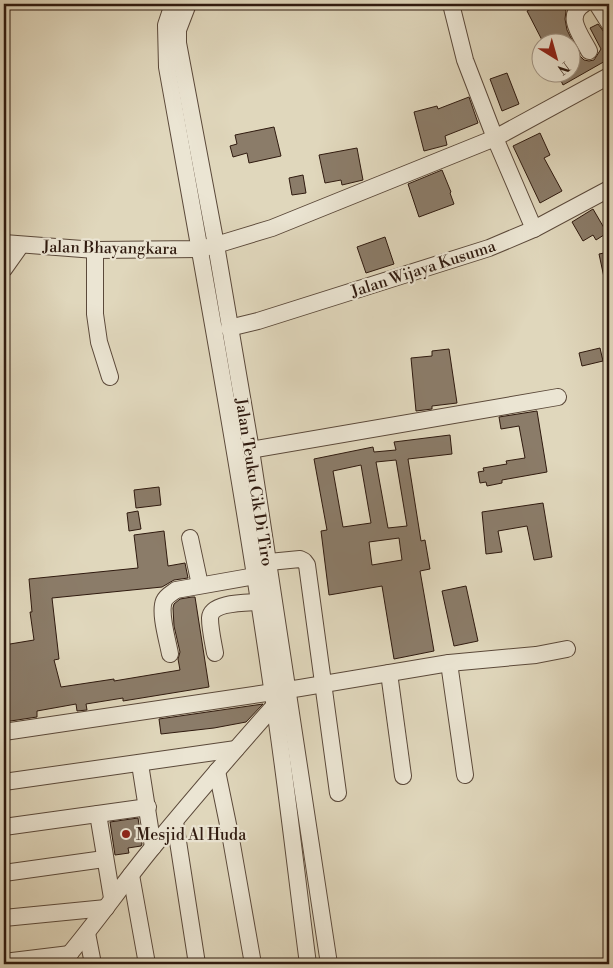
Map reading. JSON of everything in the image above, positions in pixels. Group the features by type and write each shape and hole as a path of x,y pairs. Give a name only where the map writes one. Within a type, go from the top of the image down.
{"street":[{"path":"452,4 465,60 495,138 534,229"},
{"path":"584,4 577,8 574,14 575,22 589,51"},
{"path":"597,4 609,23"},
{"name":"Jalan Teuku Cik Di Tiro","path":"178,9 166,25 167,66 208,247 229,328 232,387 251,450 268,562 277,696 308,964"},
{"name":"Jalan Bhayangkara","path":"4,243 95,250 208,247 272,228 495,138 609,76"},
{"name":"Jalan Wijaya Kusuma","path":"229,328 258,321 489,248 534,229 609,189"},
{"path":"4,269 21,245"},
{"name":"Jalan Teuku Cik Di Tiro","path":"208,247 232,387 259,602 329,964"},
{"path":"95,250 95,314 99,342 110,377"},
{"path":"251,450 558,397"},
{"path":"190,538 200,585"},
{"path":"268,562 300,559 304,560 307,564 338,793"},
{"path":"170,654 162,610 164,601 176,590 255,576"},
{"path":"214,653 210,616 214,610 220,606 259,602"},
{"path":"4,732 277,696 322,683 449,663 536,656 567,649"},
{"path":"449,663 465,775"},
{"path":"390,672 402,776"},
{"path":"4,962 66,959 153,847 236,749 277,696"},
{"path":"4,782 236,749"},
{"path":"140,764 153,847"},
{"path":"217,771 253,964"},
{"path":"4,827 148,807"},
{"path":"98,814 109,903"},
{"path":"175,822 197,964"},
{"path":"4,873 104,859"},
{"path":"131,876 147,964"},
{"path":"4,918 109,903"},
{"path":"87,934 93,964"}],"building":[{"path":"541,4 562,4 566,11 565,19 568,32 538,32 527,11"},
{"path":"598,24 604,32 609,33 609,64 607,60 580,75 580,56 584,60 594,60 601,49 590,28"},
{"path":"507,73 519,104 502,111 490,79"},
{"path":"469,97 478,123 445,136 447,145 424,151 414,112 437,106 438,109"},
{"path":"274,127 281,156 249,163 247,153 233,157 230,146 237,144 235,135"},
{"path":"540,133 550,155 544,158 562,191 540,203 513,146"},
{"path":"357,148 363,180 342,185 341,180 325,183 319,155"},
{"path":"442,170 454,204 419,217 408,184"},
{"path":"303,175 306,193 292,195 289,178"},
{"path":"593,209 607,233 596,240 593,235 583,241 572,222"},
{"path":"385,237 394,264 366,273 357,247"},
{"path":"609,252 609,282 605,282 599,254"},
{"path":"600,348 603,361 582,366 579,353"},
{"path":"449,349 457,403 432,406 432,409 416,411 411,358 432,356 432,351"},
{"path":"537,411 547,472 502,480 502,483 487,486 486,482 480,483 478,472 484,471 483,468 507,464 506,461 525,458 519,426 501,429 499,417"},
{"path":"450,435 452,454 408,459 421,541 425,540 430,569 420,571 434,651 394,659 382,586 329,595 321,531 327,530 314,459 373,447 374,452 396,450 394,442","holes":["396,460 407,526 388,528 376,462","361,465 371,523 343,527 333,471","399,538 402,560 372,565 369,542"]},
{"path":"159,487 161,505 136,508 134,490"},
{"path":"543,503 552,557 534,560 527,526 498,531 502,552 486,554 482,512"},
{"path":"138,511 141,529 129,531 127,513"},
{"path":"164,531 168,566 185,563 188,578 174,580 162,587 52,598 59,659 54,660 61,687 114,679 114,681 180,670 178,659 180,652 174,626 173,608 174,604 180,599 195,597 209,687 123,701 123,698 86,704 87,710 77,711 76,704 37,711 37,717 4,722 4,645 34,640 30,612 32,612 29,579 138,568 134,535"},
{"path":"466,586 478,641 454,646 442,591"},
{"path":"263,704 246,722 161,734 159,719"},
{"name":"Mesjid Al Huda","path":"138,818 141,846 128,848 129,853 115,855 110,822"}],"place":[{"name":"Mesjid Al Huda","path":"126,834"}]}
